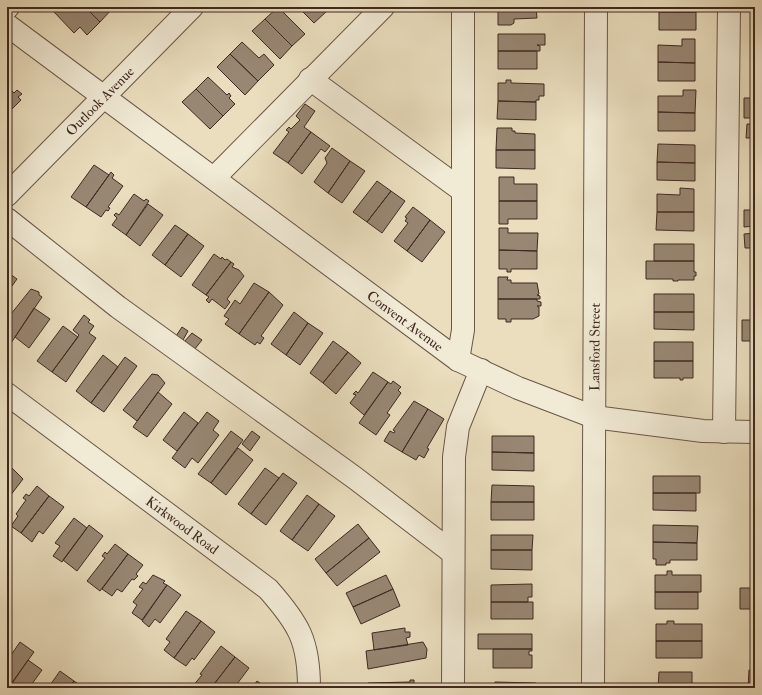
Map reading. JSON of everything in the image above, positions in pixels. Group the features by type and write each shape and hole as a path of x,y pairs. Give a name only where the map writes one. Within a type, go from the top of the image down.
{"street":[{"name":"Outlook Avenue","path":"7,195 192,7"},
{"path":"214,178 382,7"},
{"path":"458,360 463,330 463,7"},
{"name":"Lansford Street","path":"593,688 596,7"},
{"path":"724,432 729,7"},
{"name":"Convent Avenue","path":"7,25 458,360 518,388 594,417 703,431 755,432"},
{"path":"310,79 463,191"},
{"path":"7,219 118,307 354,478 453,553"},
{"path":"453,688 454,457 458,427 482,370"},
{"name":"Kirkwood Road","path":"7,394 268,589 289,612 303,638 309,664 309,688"}],"building":[{"path":"59,7 85,7 100,22 87,35 80,27 74,33 54,12"},
{"path":"85,7 110,7 112,9 100,22"},
{"path":"278,7 305,34 292,46 265,19"},
{"path":"298,7 323,7 327,11 314,23"},
{"path":"498,7 536,7 537,18 514,19 514,23 511,25 498,25"},
{"path":"659,7 696,7 696,12 659,12"},
{"path":"659,12 696,12 696,30 659,30"},
{"path":"265,19 292,46 280,59 252,31"},
{"path":"498,34 545,34 545,45 537,45 540,46 540,51 498,51"},
{"path":"682,39 695,39 695,63 658,62 658,45 682,46"},
{"path":"242,42 259,58 264,54 274,65 258,81 230,54"},
{"path":"498,51 537,51 537,69 498,69"},
{"path":"230,54 258,81 245,95 217,67"},
{"path":"658,62 695,63 695,81 658,81"},
{"path":"208,77 227,95 229,93 231,96 229,98 235,104 223,116 196,89"},
{"path":"506,80 511,80 511,83 544,84 544,96 539,96 539,100 536,100 536,102 498,101 498,83 506,83"},
{"path":"7,86 14,93 17,90 22,94 18,97 21,100 9,112 7,111"},
{"path":"196,89 223,116 210,129 182,102"},
{"path":"683,90 696,90 695,113 658,112 658,96 683,96"},
{"path":"744,98 755,98 755,118 744,118"},
{"path":"498,101 536,102 536,120 497,119"},
{"path":"305,104 315,111 304,127 311,132 288,163 273,153 289,132 286,130 289,127 291,129 300,120 296,116"},
{"path":"658,112 695,113 695,131 658,131"},
{"path":"747,124 755,124 755,138 746,138"},
{"path":"497,128 512,128 512,131 515,131 515,133 535,134 535,150 496,150"},
{"path":"311,132 330,146 325,152 321,149 302,174 288,163"},
{"path":"658,144 695,145 695,163 657,162"},
{"path":"332,148 350,161 328,193 314,182 327,163 325,158"},
{"path":"496,150 535,150 535,169 496,168"},
{"path":"350,161 365,171 342,203 328,193"},
{"path":"657,162 695,163 695,181 657,180"},
{"path":"94,165 109,175 86,207 71,197"},
{"path":"111,172 114,175 112,178 123,186 108,207 110,208 108,211 106,210 101,217 86,207"},
{"path":"499,177 514,177 514,184 537,184 537,201 499,201"},
{"path":"377,181 391,191 367,222 353,212"},
{"path":"680,188 694,189 694,212 657,212 657,194 680,195"},
{"path":"391,191 405,201 382,233 367,222"},
{"path":"134,194 144,201 146,199 149,201 126,235 112,225 117,218 114,215 116,213 119,215"},
{"path":"499,201 537,201 537,219 508,219 508,224 499,224"},
{"path":"148,204 163,215 140,246 126,235"},
{"path":"413,207 430,220 407,251 394,241 408,223 405,221 407,218 405,217"},
{"path":"744,210 755,210 755,226 744,227"},
{"path":"657,212 694,212 694,231 656,230"},
{"path":"430,220 445,232 422,262 407,251"},
{"path":"175,225 188,234 165,265 152,255"},
{"path":"499,228 508,228 508,233 538,233 537,251 499,250"},
{"path":"755,233 755,248 745,248 744,234"},
{"path":"188,234 204,246 181,277 165,265"},
{"path":"654,244 694,244 694,261 654,261"},
{"path":"499,250 537,251 537,269 511,269 511,272 507,272 507,269 499,269"},
{"path":"214,254 221,259 222,257 231,262 206,295 192,285"},
{"path":"646,261 694,261 694,272 696,272 696,276 694,276 694,280 678,281 673,281 673,279 646,279"},
{"path":"231,262 234,264 232,267 239,270 244,276 227,299 230,302 225,309 212,299 209,303 206,300 209,297 206,295"},
{"path":"7,272 17,279 7,293"},
{"path":"498,277 508,277 507,280 511,280 511,283 537,283 539,294 537,295 540,296 540,299 498,299"},
{"path":"254,283 269,292 239,334 225,324 229,319 224,316 235,300 240,304"},
{"path":"31,289 39,292 39,295 42,297 9,346 7,344 7,319"},
{"path":"269,292 283,305 261,336 264,338 260,344 257,342 255,345 239,334"},
{"path":"654,294 694,294 694,312 654,312"},
{"path":"498,299 537,299 537,301 541,302 541,306 537,306 539,307 539,316 533,319 511,319 511,322 506,322 506,319 498,319"},
{"path":"34,308 50,319 29,348 15,337"},
{"path":"294,312 308,323 286,355 271,344"},
{"path":"654,312 694,312 694,330 654,329"},
{"path":"84,315 90,320 88,322 94,326 89,333 96,338 66,382 52,372 79,335 73,330"},
{"path":"742,320 755,320 755,341 742,341"},
{"path":"308,323 323,333 300,365 286,355"},
{"path":"63,326 78,337 52,372 37,361"},
{"path":"182,327 188,331 183,340 176,336"},
{"path":"192,333 202,340 194,350 184,342"},
{"path":"333,341 348,352 323,383 310,373"},
{"path":"654,342 693,342 693,361 654,361"},
{"path":"348,352 361,363 336,394 323,383"},
{"path":"103,355 118,367 91,403 76,391"},
{"path":"125,357 137,366 104,412 91,403"},
{"path":"654,361 693,361 693,378 683,378 683,380 680,380 680,378 654,378"},
{"path":"373,372 388,382 364,415 350,403 356,395 353,394 356,391 358,393"},
{"path":"152,374 158,375 165,383 137,421 123,410"},
{"path":"393,381 401,387 398,390 401,393 387,413 390,415 376,435 359,423 388,382 391,384"},
{"path":"158,392 172,404 147,437 133,427"},
{"path":"414,401 428,409 402,452 384,441 390,431 394,433 395,431 393,430"},
{"path":"428,409 444,419 427,448 429,449 424,458 419,455 416,460 402,452"},
{"path":"184,412 198,423 177,451 163,440"},
{"path":"207,412 219,421 213,430 219,435 198,463 192,458 185,468 172,458"},
{"path":"231,431 243,440 211,483 198,474"},
{"path":"252,431 260,437 250,451 242,444"},
{"path":"492,436 534,436 534,453 492,452"},
{"path":"238,448 253,460 226,495 211,483"},
{"path":"492,452 534,453 534,471 492,470"},
{"path":"12,468 23,479 7,500 7,475"},
{"path":"265,468 279,478 251,514 238,504"},
{"path":"283,473 297,483 266,525 251,514"},
{"path":"653,476 700,476 700,493 653,493"},
{"path":"492,485 534,486 534,502 491,502"},
{"path":"37,486 49,496 21,533 11,526 18,516 16,514 26,500 23,498 26,494 29,496"},
{"path":"653,493 696,493 696,511 653,510"},
{"path":"307,495 319,504 292,540 280,531"},
{"path":"49,496 64,507 43,534 39,531 32,542 21,533"},
{"path":"491,502 534,502 534,520 491,520"},
{"path":"319,504 335,516 308,551 292,540"},
{"path":"74,518 87,528 62,562 53,556 60,546 55,543"},
{"path":"358,524 369,538 326,573 315,559"},
{"path":"89,525 103,536 77,571 63,560"},
{"path":"653,525 698,526 697,543 653,542"},
{"path":"491,535 533,535 532,550 491,550"},
{"path":"369,538 380,552 337,586 326,573"},
{"path":"653,542 697,543 697,560 670,560 670,563 666,563 666,565 656,565 656,559 653,559"},
{"path":"115,544 128,554 100,591 87,581 105,558 102,556 105,552 107,554"},
{"path":"491,550 532,550 532,570 491,569"},
{"path":"128,554 143,565 136,574 138,576 134,580 132,579 122,592 117,589 112,596 102,589"},
{"path":"667,571 672,571 672,575 701,575 701,592 655,592 655,575 667,575"},
{"path":"153,575 165,581 163,583 167,585 142,620 132,613 137,605 133,602 143,589 139,587 143,582 146,584"},
{"path":"386,575 393,589 353,607 346,593"},
{"path":"532,584 532,597 528,597 528,602 491,602 491,585"},
{"path":"167,585 181,595 160,623 155,619 149,627 142,621"},
{"path":"740,588 755,588 755,609 740,609"},
{"path":"393,589 400,606 361,624 353,607"},
{"path":"655,592 698,592 698,609 655,609"},
{"path":"491,602 533,602 533,619 491,619"},
{"path":"186,611 201,621 174,658 164,650 170,642 166,639"},
{"path":"201,621 215,632 194,660 192,658 186,666 174,658"},
{"path":"667,621 674,621 674,624 702,624 702,641 656,641 656,624 667,624"},
{"path":"405,628 405,632 410,632 410,637 406,638 408,645 374,650 372,633"},
{"path":"478,634 532,634 532,649 478,649"},
{"path":"656,641 702,641 702,658 656,658"},
{"path":"20,642 34,652 8,688 7,661"},
{"path":"423,642 427,649 426,658 368,669 366,651"},
{"path":"221,646 235,657 211,688 192,687 202,675 200,674"},
{"path":"493,649 532,649 532,651 529,651 529,655 532,655 532,668 493,668"},
{"path":"235,657 249,668 234,688 222,688 215,683"},
{"path":"28,660 42,670 29,688 9,688"},
{"path":"749,670 755,671 755,688 748,688"},
{"path":"60,671 74,681 69,688 48,688"},
{"path":"659,672 692,672 692,688 658,688"},
{"path":"410,680 414,680 414,684 421,684 421,688 368,688 368,683 410,682"},
{"path":"74,681 84,688 69,688"},
{"path":"257,681 267,688 252,688"},
{"path":"495,682 536,683 536,688 495,688"}]}
